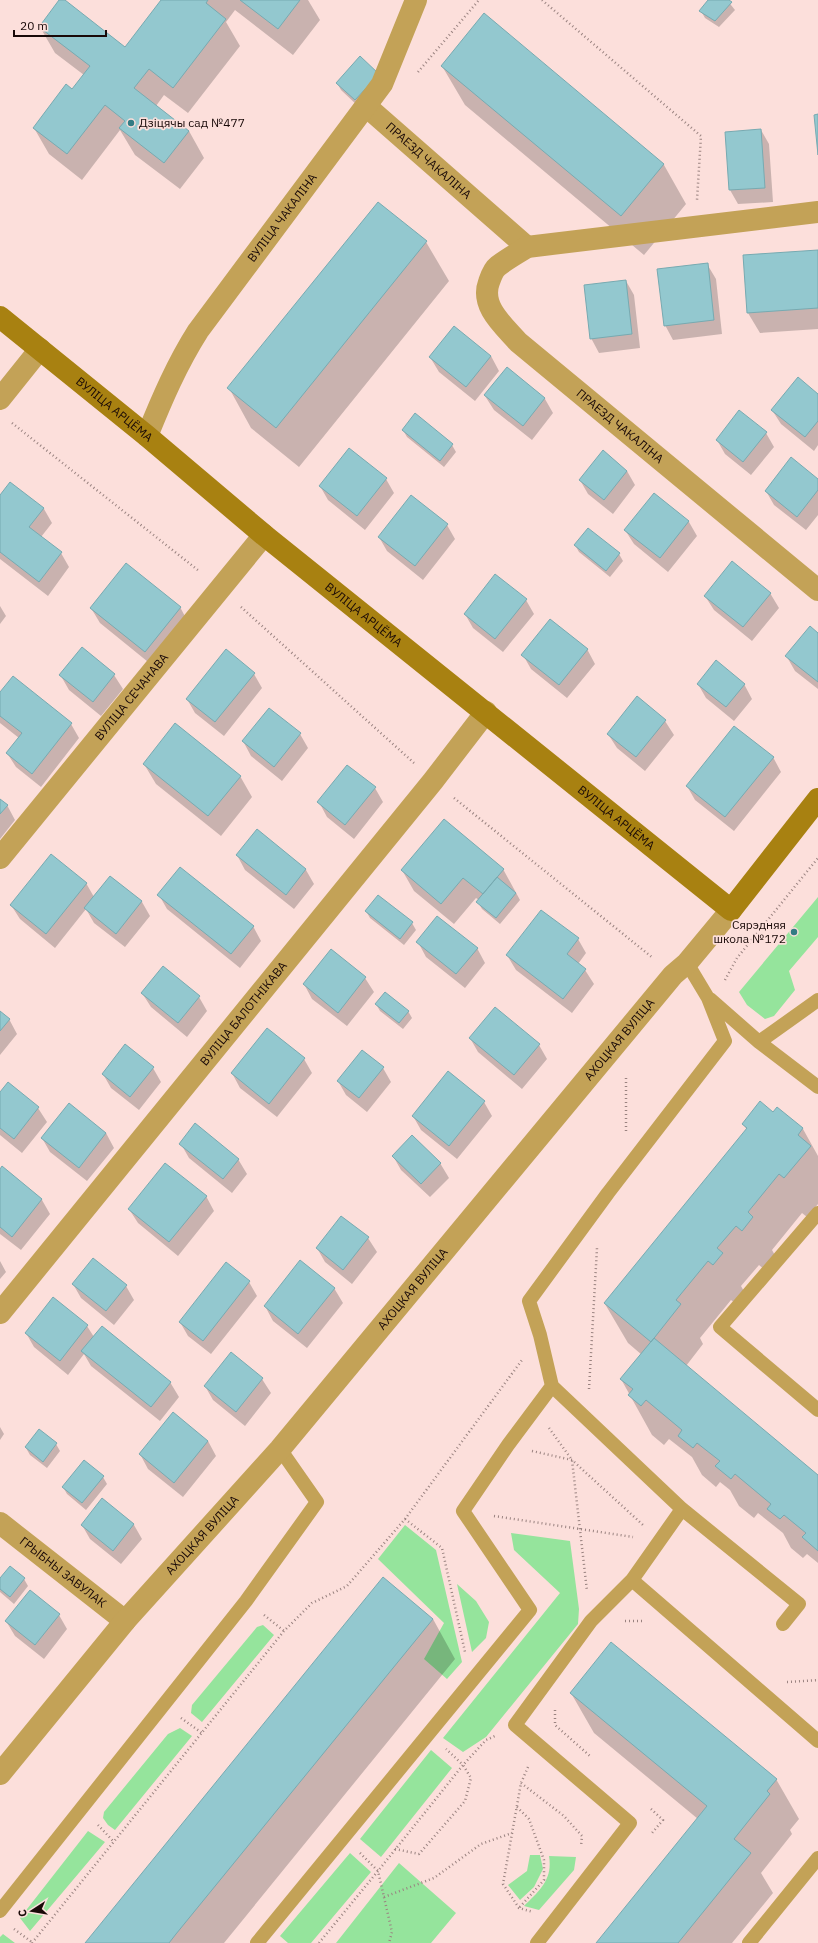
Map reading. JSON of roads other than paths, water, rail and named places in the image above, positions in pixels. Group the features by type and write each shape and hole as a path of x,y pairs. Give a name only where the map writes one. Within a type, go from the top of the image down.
{"street":[{"name":"ВУЛІЦА ЧАКАЛІНА","path":"147,436 176,369 198,331 382,84 416,0"},
{"name":"ПРАЕЗД ЧАКАЛІНА","path":"366,106 527,247"},
{"name":"ПРАЕЗД ЧАКАЛІНА","path":"818,212 527,247 497,267 490,278 486,291 488,302 497,319 518,342 818,590"},
{"name":"ВУЛІЦА АРЦЁМА","path":"0,316 147,436 264,535 731,910"},
{"path":"3,409 40,349"},
{"name":"ВУЛІЦА СЕЧАНАВА","path":"0,858 264,535"},
{"name":"ВУЛІЦА БАЛОТНІКАВА","path":"0,1313 433,781 486,712"},
{"name":"АХОЦКАЯ ВУЛІЦА","path":"0,1774 125,1621 280,1449 680,969 731,910 818,799"},
{"name":"ГРЫБНЫ ЗАВУЛАК","path":"0,1523 125,1621"}],"lane":[{"path":"680,969 708,998 759,1042 818,1087"},
{"path":"708,998 724,1041 529,1301 540,1336 552,1386 682,1510 799,1604 784,1624"},
{"path":"759,1042 818,1000"},
{"path":"818,1213 720,1327 818,1410"},
{"path":"257,1943 530,1610 463,1511 508,1445 552,1386"},
{"path":"0,1911 246,1601 317,1502 280,1449"},
{"path":"537,1943 630,1823 515,1725 591,1621 632,1580 682,1510"},
{"path":"632,1580 818,1741"},
{"path":"749,1943 818,1858"}],"place":[{"name":"Дзіцячы сад №477","path":"131,123"},
{"name":"Сярэдняя школа №172","path":"794,932"}]}
